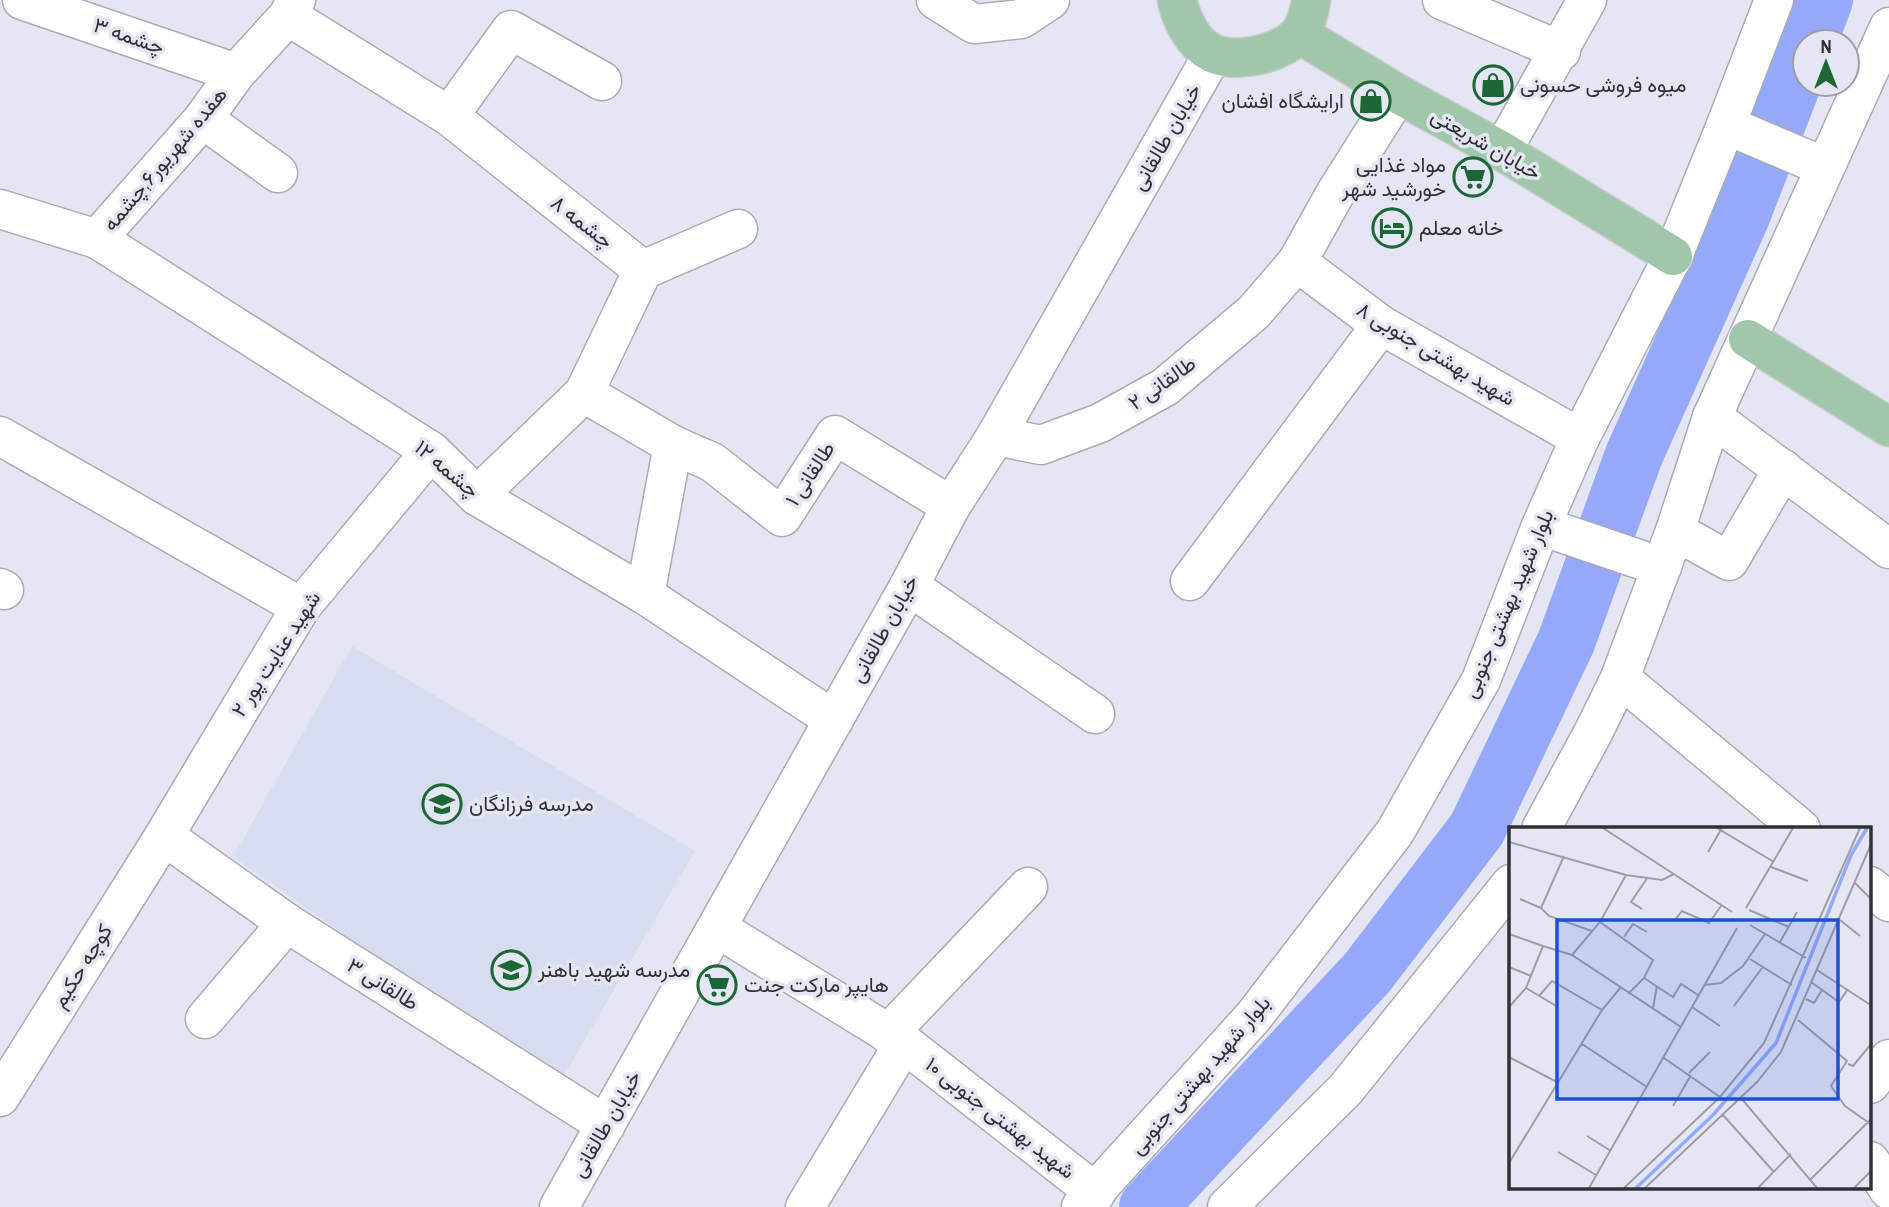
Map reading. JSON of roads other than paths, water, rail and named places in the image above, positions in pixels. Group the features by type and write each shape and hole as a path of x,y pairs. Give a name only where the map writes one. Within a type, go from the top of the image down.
{"main road":[{"path":"1177,0 1188,29 1200,45 1213,54 1263,55 1305,17"},
{"name":"خیابان شریعتی","path":"1305,17 1398,94 1502,151 1673,256"},
{"path":"1748,339 1889,427"}],"street":[{"name":"چشمه ۳","path":"22,0 236,73"},
{"path":"936,0 974,24 1021,19 1050,0"},
{"path":"1442,0 1561,51"},
{"path":"1502,151 1561,51 1587,0"},
{"name":"بلوار شهید بهشتی جنوبی","path":"1088,1200 1254,1016 1395,832 1481,680 1541,526 1580,438 1673,256 1774,0"},
{"name":"هفده شهریور۶,چشمه","path":"0,209 97,239 203,119 236,73 292,8"},
{"name":"چشمه ۸","path":"292,8 449,116 643,270"},
{"path":"1542,827 1594,731 1619,677 1675,531 1712,417 1889,27"},
{"path":"449,116 511,30 602,81"},
{"name":"خیابان طالقانی","path":"559,1207 909,586 951,506 996,436 1213,54"},
{"name":"طالقانی ۲","path":"996,436 1041,446 1100,423 1165,387 1254,312 1297,262 1335,194 1398,94"},
{"path":"203,119 278,173"},
{"path":"1726,125 1825,167"},
{"path":"477,496 584,393 643,270 738,229"},
{"name":"چشمه ۱۲","path":"97,239 431,451 477,496 645,595 834,720"},
{"name":"شهید بهشتی جنوبی ۸","path":"1297,262 1381,326 1580,438"},
{"path":"1190,581 1381,326"},
{"path":"584,393 673,446 645,595"},
{"path":"1712,417 1889,549"},
{"name":"طالقانی ۱","path":"673,446 712,462 782,517 835,435 951,506"},
{"path":"0,436 302,607"},
{"name":"شهید عنایت پور ۲","path":"164,836 302,607 431,451"},
{"path":"1675,531 1729,561 1783,469"},
{"path":"1541,526 1662,567"},
{"path":"909,586 1095,714"},
{"path":"1619,677 1799,827"},
{"name":"طالقانی ۳","path":"164,836 287,923 606,1125"},
{"name":"کوچه حکیم","path":"0,1095 164,836"},
{"path":"1234,1205 1345,1090 1509,886"},
{"path":"806,1207 896,1039 1028,887"},
{"path":"1871,887 1889,902"},
{"path":"205,1019 287,923"},
{"name":"شهید بهشتی جنوبی ۱۰","path":"717,928 896,1039 1088,1200"},
{"path":"1871,1083 1889,1059"},
{"path":"1871,1163 1889,1190"}],"waterway":[{"path":"1813,28 1824,0"},
{"path":"1148,1207 1367,973 1477,829 1566,642 1634,455 1741,216 1791,86"}],"place":[{"name":"میوه فروشی حسونی","path":"1493,85"},
{"name":"ارایشگاه افشان","path":"1371,101"},
{"name":"مواد غذایی خورشید شهر","path":"1473,177"},
{"name":"خانه معلم","path":"1392,228"},
{"name":"مدرسه فرزانگان","path":"442,804"},
{"name":"مدرسه شهید باهنر","path":"511,970"},
{"name":"هایپر مارکت جنت","path":"717,985"}]}
